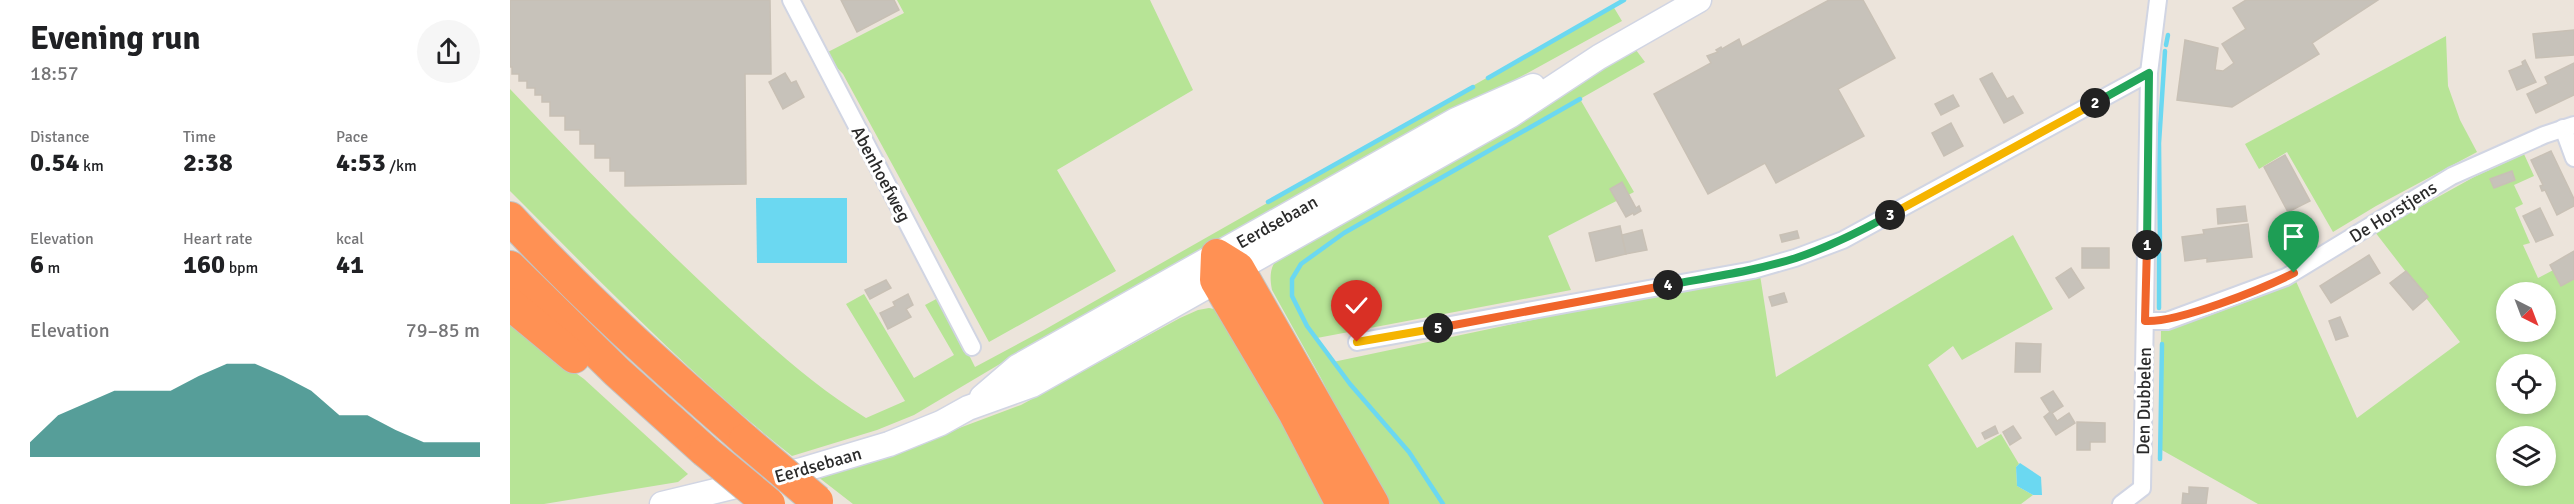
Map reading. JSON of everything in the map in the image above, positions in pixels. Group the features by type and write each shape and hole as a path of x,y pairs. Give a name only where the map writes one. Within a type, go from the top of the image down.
{"highway":[{"path":"510,218 645,351 819,502"},
{"path":"510,267 748,504"},
{"path":"1224,268 1342,504"},
{"path":"1224,268 1373,504"},
{"path":"510,304 696,453 769,504"}],"main road":[{"name":"Eerdsebaan","path":"662,504 802,470 889,444 941,423 968,408 1032,385 1224,268 1456,120 1599,57 1699,0"}],"street":[{"name":"Abenhoefweg","path":"790,0 972,347"},
{"name":"Den Dubbelen","path":"2121,504 2142,496 2149,73 2158,0"},
{"path":"1357,342 1753,270 1795,258 1863,230 2149,73"},
{"path":"2569,126 2574,158"},
{"name":"De Horstjens","path":"2145,321 2166,321 2286,277 2452,176 2569,126"}],"green space":[{"path":"897,0 1150,0 1193,90 1057,170 1116,271 989,342 843,74 824,54 904,13"},
{"path":"1613,6 1622,21 1010,358 914,415 877,430 792,456 683,361 510,191 510,89 613,196 720,300 808,377 866,418 905,401 846,304 864,294 914,378 954,355 925,305 940,297 975,367"},
{"path":"2446,36 2448,86 2460,120 2477,152 2376,206 2333,232 2287,152 2259,169 2245,144"},
{"path":"1636,50 1645,62 1580,99 1634,192 1548,236 1571,290 1317,338 1333,362 1603,305 1760,275 1776,377 2013,235 2053,309 1962,360 1953,346 1928,365 1977,448 2001,434 2019,464 2016,467 2017,486 2033,495 2021,504 1384,504 1322,380 1272,290 1271,274 1274,264 1291,243"},
{"path":"2524,154 2534,176 2514,185 2523,204 2515,208 2530,243 2523,245 2538,278 2561,266 2574,269 2574,504 2258,504 2160,449 2161,328 2295,279 2357,418 2460,342 2375,232 2474,177"},
{"path":"1209,308 1219,310 1328,504 853,504 813,473 898,451 1021,405 1180,318"},
{"path":"510,325 584,379 688,474 678,482 544,504 510,504"}],"water":[{"path":"756,198 847,198 847,263 757,263"},
{"path":"2020,463 2041,477 2042,495 2033,495 2017,486 2016,467"}],"building":[{"path":"510,0 770,0 771,74 745,74 746,184 625,186 625,171 610,171 610,158 595,158 595,144 580,144 580,130 565,130 565,116 550,116 550,102 542,102 542,95 535,95 535,88 527,88 527,81 519,81 519,74 512,74 512,67 510,67"},
{"path":"841,0 894,0 899,10 857,32"},
{"path":"1829,0 1863,0 1895,58 1838,89 1864,136 1776,183 1765,163 1708,194 1654,94 1711,63 1707,56 1718,52 1716,50 1721,47 1722,49 1739,39 1742,47"},
{"path":"2246,0 2378,0 2312,43 2319,54 2232,107 2177,100 2185,40 2218,48 2215,70 2223,71 2234,63 2222,44 2246,29 2233,8"},
{"path":"2574,30 2574,55 2536,58 2533,34"},
{"path":"2525,60 2536,82 2517,90 2509,71 2523,65 2522,62"},
{"path":"2574,63 2574,95 2536,113 2527,94 2548,84 2545,77"},
{"path":"785,73 791,83 796,81 804,97 783,109 769,82"},
{"path":"1992,73 2007,99 2013,96 2023,113 2004,123 1980,79"},
{"path":"1953,95 1959,106 1941,115 1935,104"},
{"path":"1951,123 1963,146 1944,156 1932,133"},
{"path":"2551,151 2574,199 2574,206 2557,215 2545,190 2542,191 2540,186 2543,185 2531,160"},
{"path":"2285,155 2310,201 2288,212 2264,167"},
{"path":"2512,171 2515,180 2494,188 2490,179"},
{"path":"1622,182 1636,208 1639,206 1641,211 1626,217 1610,189"},
{"path":"2245,206 2247,221 2218,224 2217,209"},
{"path":"2540,208 2553,235 2536,242 2523,216"},
{"path":"2248,224 2252,257 2207,262 2207,258 2185,261 2182,237 2204,234 2203,230"},
{"path":"1620,226 1626,254 1596,261 1589,233"},
{"path":"1642,230 1647,250 1626,254 1622,235"},
{"path":"1797,231 1799,238 1782,242 1780,235"},
{"path":"2082,248 2109,248 2109,268 2082,268"},
{"path":"2574,251 2574,279 2561,286 2550,265"},
{"path":"2369,255 2380,273 2331,303 2320,286"},
{"path":"2071,268 2084,288 2069,298 2056,278"},
{"path":"2406,271 2428,297 2413,310 2390,283"},
{"path":"886,280 891,288 870,299 865,290"},
{"path":"1784,293 1787,302 1772,306 1769,297"},
{"path":"908,294 913,305 906,309 911,317 888,329 880,313 895,306 893,302"},
{"path":"2340,317 2348,336 2336,340 2329,321"},
{"path":"2016,343 2041,344 2040,372 2015,372"},
{"path":"2053,391 2063,406 2052,413 2057,421 2069,413 2075,423 2056,435 2044,417 2050,412 2041,398"},
{"path":"2077,422 2105,423 2105,442 2090,442 2090,450 2077,450"},
{"path":"1995,426 1998,433 1985,439 1982,433"},
{"path":"2013,426 2021,438 2010,445 2003,432"},
{"path":"2189,487 2208,488 2206,504 2182,504 2183,493 2189,494"}],"waterway":[{"path":"1488,78 1624,0"},
{"path":"2166,45 2168,35"},
{"path":"2160,249 2159,143 2165,51"},
{"path":"1268,202 1473,87"},
{"path":"1443,504 1409,452 1350,384 1307,326 1292,296 1292,279 1301,264 1344,233 1580,99"},
{"path":"2159,254 2159,308"},
{"path":"2160,459 2162,344"}],"route":[{"path":"1357,342 1753,270 1795,258 1863,230 2149,73 2145,321 2166,321 2269,285 2294,273"}]}
